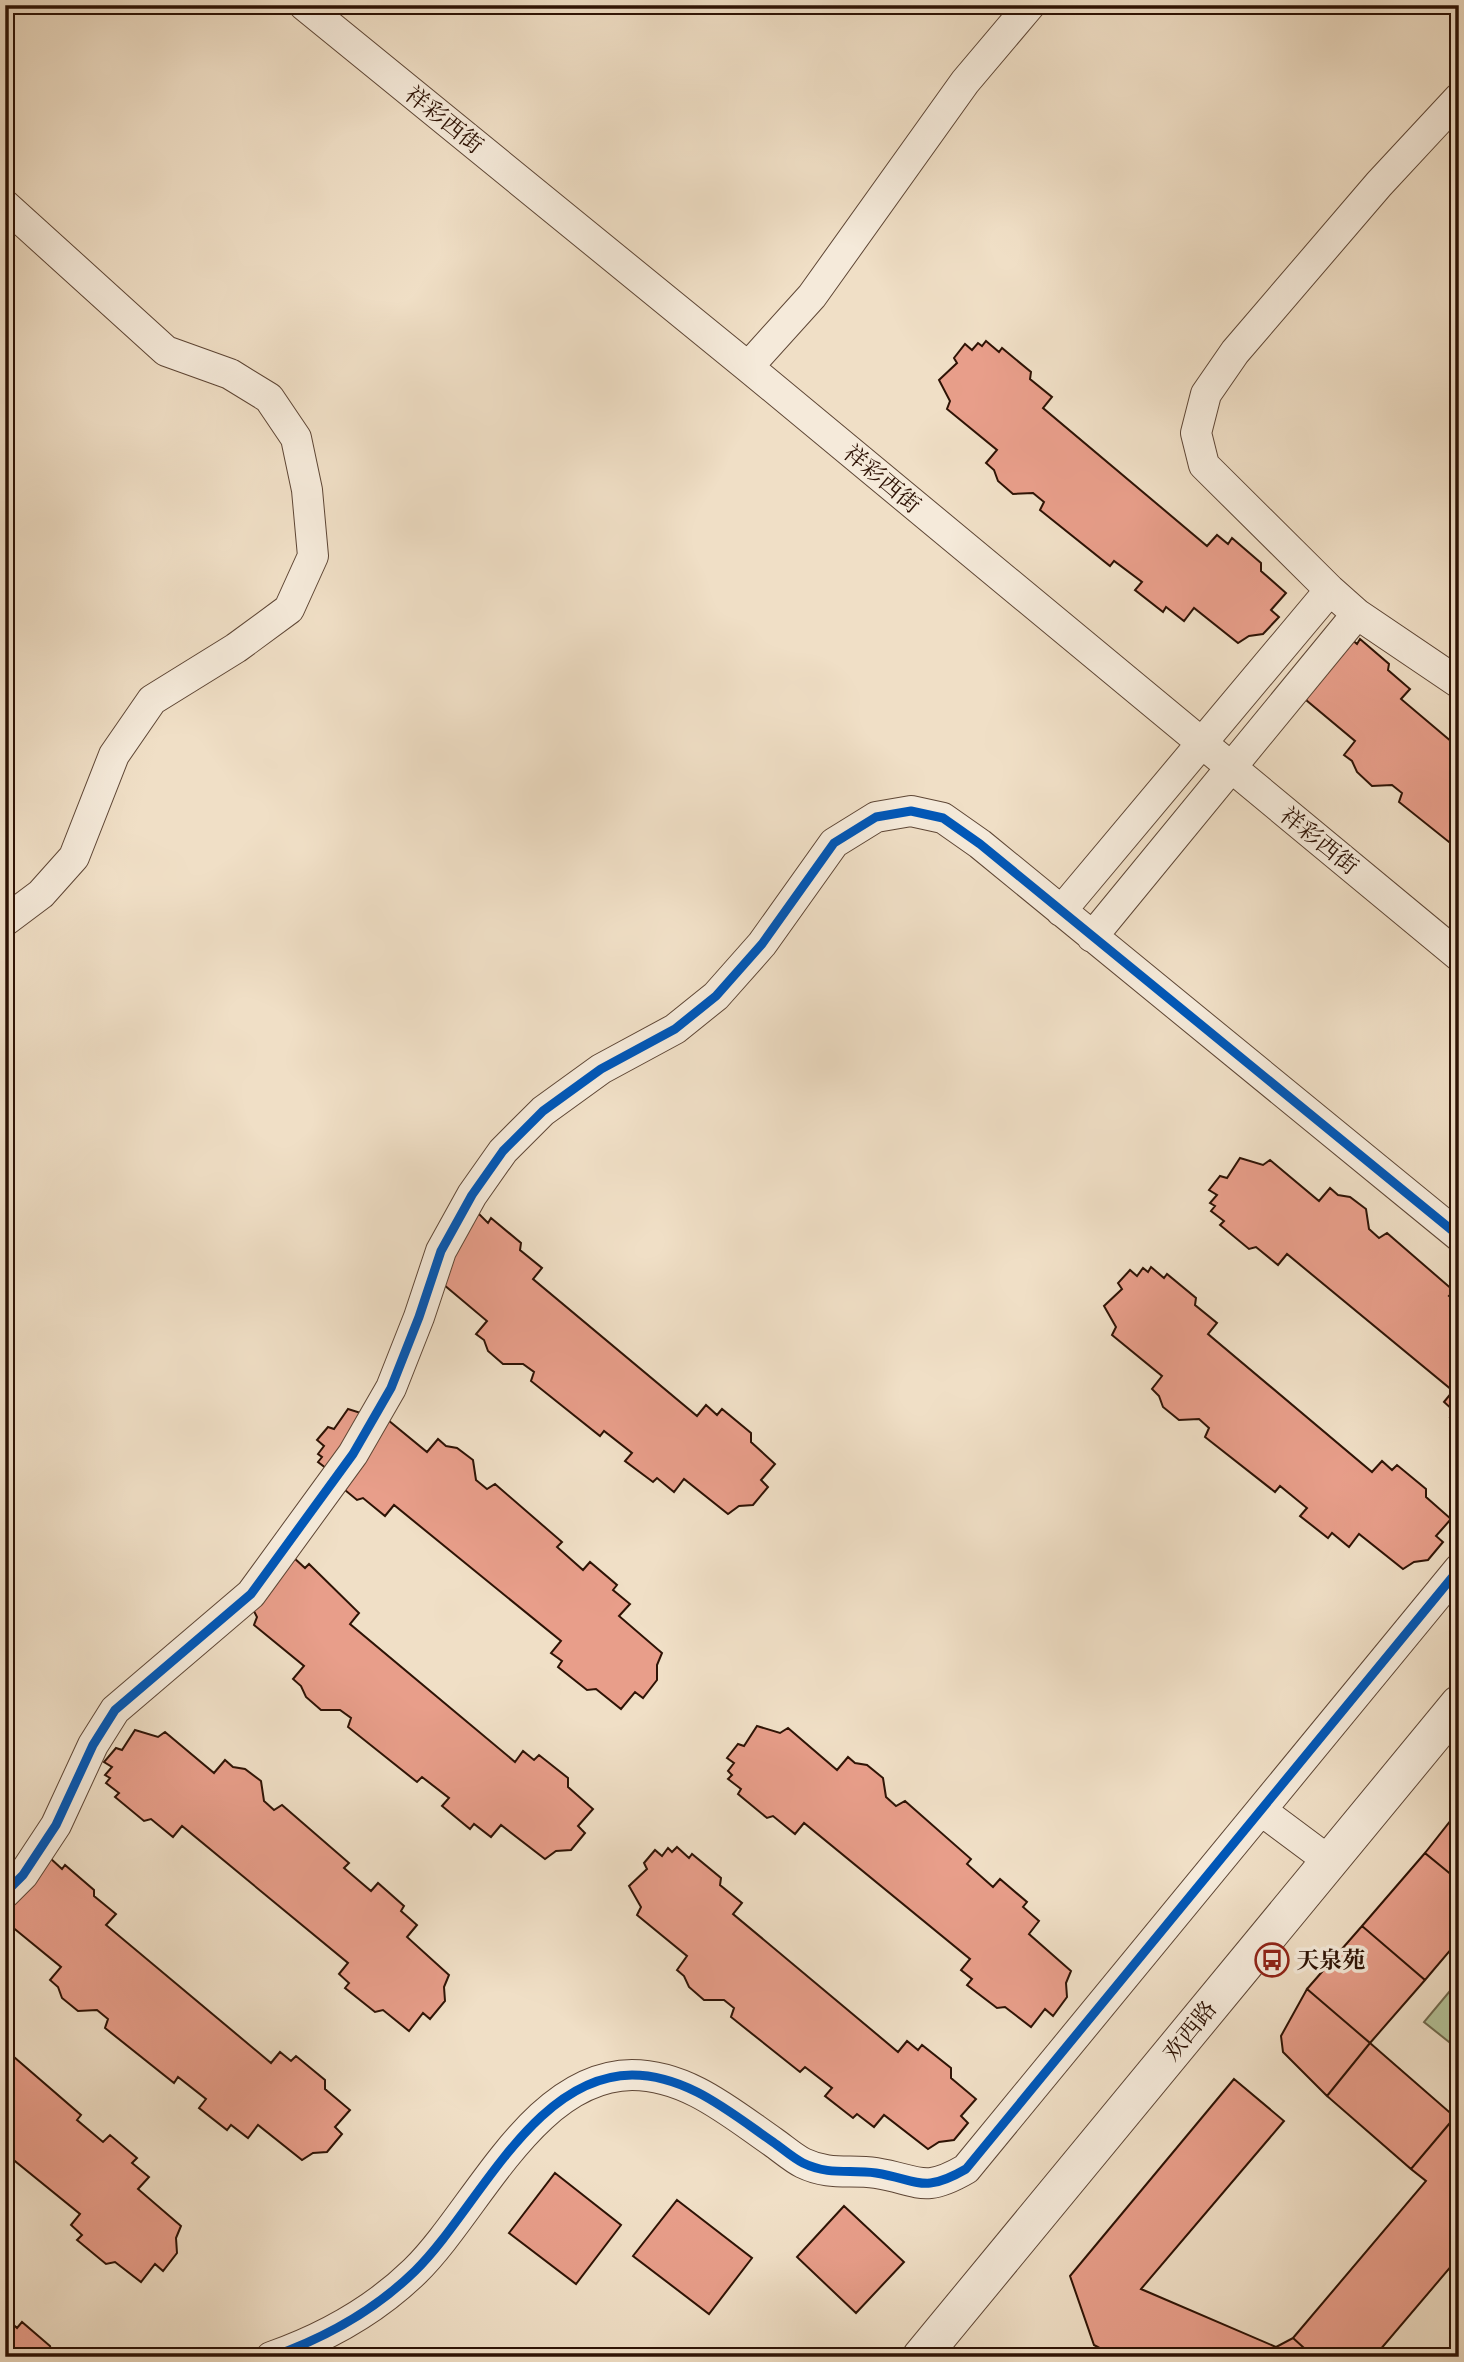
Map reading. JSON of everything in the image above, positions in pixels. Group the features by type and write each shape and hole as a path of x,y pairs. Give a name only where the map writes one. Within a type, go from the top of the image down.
{"street":[{"name":"祥彩西街","path":"304,5 748,367 1459,956"},
{"path":"748,367 812,296 965,82 1030,5"},
{"path":"1459,98 1379,184 1235,352 1206,394 1196,433 1204,465 1330,590 1357,614 1459,683"},
{"path":"5,205 166,351 230,374 269,398 296,438 307,490 313,556 289,609 236,649 152,700 114,755 74,857 41,894 5,921"},
{"path":"1061,911 1330,590"},
{"path":"1093,937 1357,614"},
{"path":"5,1893 23,1875 56,1825 93,1745 115,1710 251,1594 353,1454 391,1388 441,1251 465,1206 503,1151 543,1111 601,1069 675,1029 716,996 762,944 834,843 876,817 911,811 943,818 980,844 1459,1236"},
{"path":"271,2357 315,2342 384,2300 445,2238 537,2119 564,2098 597,2081 632,2076 665,2081 705,2094 803,2163 836,2174 875,2173 912,2183 943,2183 966,2169 1459,1569"},
{"name":"欢西路","path":"921,2357 1459,1704"},
{"path":"1262,1811 1329,1861"}],"green space":[{"path":"1459,1980 1459,2050 1424,2022"}],"building":[{"path":"986,341 999,352 1002,348 1031,372 1030,379 1052,397 1043,408 1207,546 1217,535 1228,544 1232,538 1261,563 1261,571 1286,593 1271,610 1279,617 1263,634 1249,636 1238,643 1194,608 1184,621 1166,607 1163,612 1135,590 1142,582 1114,561 1110,566 1040,510 1044,502 1033,493 1013,494 998,481 994,470 986,463 997,450 947,409 950,401 939,380 957,363 954,358 965,344 972,350 978,343 982,346"},
{"path":"1344,633 1357,644 1360,639 1389,664 1388,670 1410,689 1401,699 1459,748 1459,850 1399,802 1402,793 1392,785 1372,786 1357,772 1352,761 1344,755 1355,741 1306,700"},
{"path":"1240,1158 1263,1165 1270,1160 1319,1201 1330,1188 1338,1195 1350,1197 1366,1209 1369,1229 1379,1238 1387,1233 1454,1291 1449,1296 1459,1304 1459,1424 1450,1417 1454,1411 1444,1402 1453,1391 1287,1254 1278,1265 1256,1247 1249,1249 1220,1225 1224,1221 1211,1211 1215,1206 1210,1203 1217,1195 1209,1190 1220,1176 1227,1178"},
{"path":"476,1211 488,1223 491,1218 521,1243 520,1250 542,1268 533,1279 697,1416 706,1405 717,1415 722,1409 751,1433 751,1442 775,1464 761,1480 768,1487 753,1505 739,1506 728,1514 684,1479 674,1492 657,1478 653,1482 625,1461 632,1453 604,1431 600,1436 531,1381 534,1372 523,1364 503,1364 488,1351 484,1340 476,1334 487,1321 437,1279"},
{"path":"1151,1267 1164,1278 1167,1274 1196,1298 1195,1305 1217,1323 1208,1334 1372,1472 1382,1461 1392,1470 1397,1465 1426,1489 1426,1497 1451,1519 1436,1536 1443,1542 1428,1560 1414,1562 1403,1569 1359,1534 1349,1547 1332,1533 1328,1538 1300,1516 1307,1508 1280,1486 1275,1492 1205,1437 1209,1428 1199,1419 1179,1420 1163,1407 1159,1396 1152,1389 1162,1376 1112,1335 1116,1327 1104,1306 1122,1289 1118,1283 1130,1270 1137,1276 1143,1268 1148,1272"},
{"path":"348,1409 370,1416 377,1411 427,1452 438,1439 446,1446 457,1448 473,1460 476,1480 487,1489 495,1484 562,1542 557,1547 583,1570 590,1562 617,1585 613,1590 630,1604 619,1616 662,1653 657,1665 657,1680 643,1698 635,1692 621,1709 596,1689 587,1690 558,1667 562,1661 551,1653 561,1641 394,1505 385,1516 363,1498 357,1500 328,1476 331,1472 318,1462 322,1457 318,1454 324,1446 317,1440 328,1427 334,1429"},
{"path":"293,1557 305,1568 309,1564 359,1613 350,1624 515,1762 523,1751 534,1760 539,1755 568,1778 568,1787 593,1809 578,1826 585,1833 571,1850 556,1851 545,1859 501,1825 491,1837 474,1824 470,1829 442,1806 449,1798 422,1777 417,1782 348,1727 351,1718 340,1710 321,1710 306,1697 301,1686 293,1679 304,1666 254,1625 257,1617 246,1596"},
{"path":"757,1726 780,1733 788,1728 837,1770 848,1757 855,1763 867,1765 883,1778 886,1797 896,1806 905,1801 971,1859 967,1864 993,1887 1000,1879 1027,1902 1023,1907 1039,1921 1029,1934 1071,1971 1066,1983 1067,1997 1053,2016 1045,2009 1031,2027 1005,2007 997,2008 967,1985 972,1979 961,1970 970,1959 804,1823 795,1834 773,1816 767,1818 738,1794 741,1789 728,1779 732,1775 728,1771 734,1763 727,1758 738,1744 744,1746"},
{"path":"135,1730 158,1737 165,1732 214,1773 225,1760 233,1767 245,1769 261,1781 264,1801 274,1810 282,1805 349,1863 344,1868 371,1891 378,1883 404,1906 401,1911 417,1925 407,1937 449,1975 444,1987 445,2001 430,2019 423,2013 409,2031 383,2010 375,2012 345,1988 349,1983 339,1974 348,1963 182,1826 173,1837 151,1819 144,1821 115,1797 119,1793 106,1783 110,1778 105,1775 112,1767 104,1762 116,1748 122,1750"},
{"path":"1459,1810 1459,1881 1425,1853"},
{"path":"677,1847 689,1858 692,1854 721,1878 720,1885 742,1903 733,1914 898,2052 907,2041 918,2050 922,2045 951,2068 951,2078 976,2099 961,2116 968,2123 954,2140 939,2142 928,2149 884,2115 874,2127 857,2114 853,2118 825,2096 832,2088 805,2067 800,2072 731,2017 734,2008 724,2000 704,2000 689,1987 684,1976 677,1970 687,1956 637,1915 641,1907 629,1886 647,1869 644,1863 655,1850 662,1856 668,1848 672,1852"},
{"path":"1425,1853 1459,1881 1459,1940 1425,1980 1362,1926"},
{"path":"50,1858 62,1869 65,1865 94,1890 94,1896 116,1914 106,1925 271,2063 280,2052 291,2061 296,2056 325,2080 325,2089 350,2110 335,2127 342,2134 327,2152 313,2153 302,2160 258,2125 248,2138 231,2125 227,2130 199,2108 206,2099 178,2077 174,2083 105,2028 108,2019 97,2010 78,2011 62,1998 58,1987 50,1980 61,1967 11,1926 14,1918 5,1901"},
{"path":"1362,1926 1425,1980 1370,2043 1307,1989"},
{"path":"1307,1989 1370,2043 1327,2096 1283,2052 1281,2036"},
{"path":"1370,2043 1455,2117 1411,2169 1327,2096"},
{"path":"14,2057 81,2115 77,2120 103,2142 110,2135 137,2158 132,2163 149,2177 138,2189 181,2226 176,2238 177,2253 163,2271 155,2264 141,2282 115,2262 106,2264 77,2240 82,2235 71,2225 80,2214 5,2153 5,2061"},
{"path":"1234,2079 1284,2121 1141,2289 1276,2347 1272,2357 1116,2357 1094,2345 1070,2276"},
{"path":"1455,2117 1459,2120 1459,2257 1374,2357 1314,2357 1293,2338 1426,2181 1411,2169"},
{"path":"555,2173 621,2225 576,2284 509,2233"},
{"path":"677,2200 752,2258 709,2314 633,2256"},
{"path":"844,2206 904,2262 856,2313 797,2257"},
{"path":"6,2318 17,2328 22,2322 50,2346 53,2357 5,2357"},
{"path":"1293,2338 1314,2357 1272,2357 1276,2347"}],"cycle path":[{"path":"5,1893 23,1875 56,1825 93,1745 115,1710 251,1594 353,1454 391,1388 441,1251 472,1195 503,1151 543,1111 601,1069 675,1029 716,996 762,944 834,843 876,817 911,811 943,818 980,844 1459,1236"},
{"path":"271,2357 329,2332 383,2299 415,2271 438,2245 510,2150 536,2121 565,2097 597,2081 632,2075 671,2081 724,2108 799,2161 813,2167 831,2171 876,2173 921,2183 940,2181 966,2169 1459,1569"}],"place":[{"name":"天泉苑","path":"1272,1960"}]}
